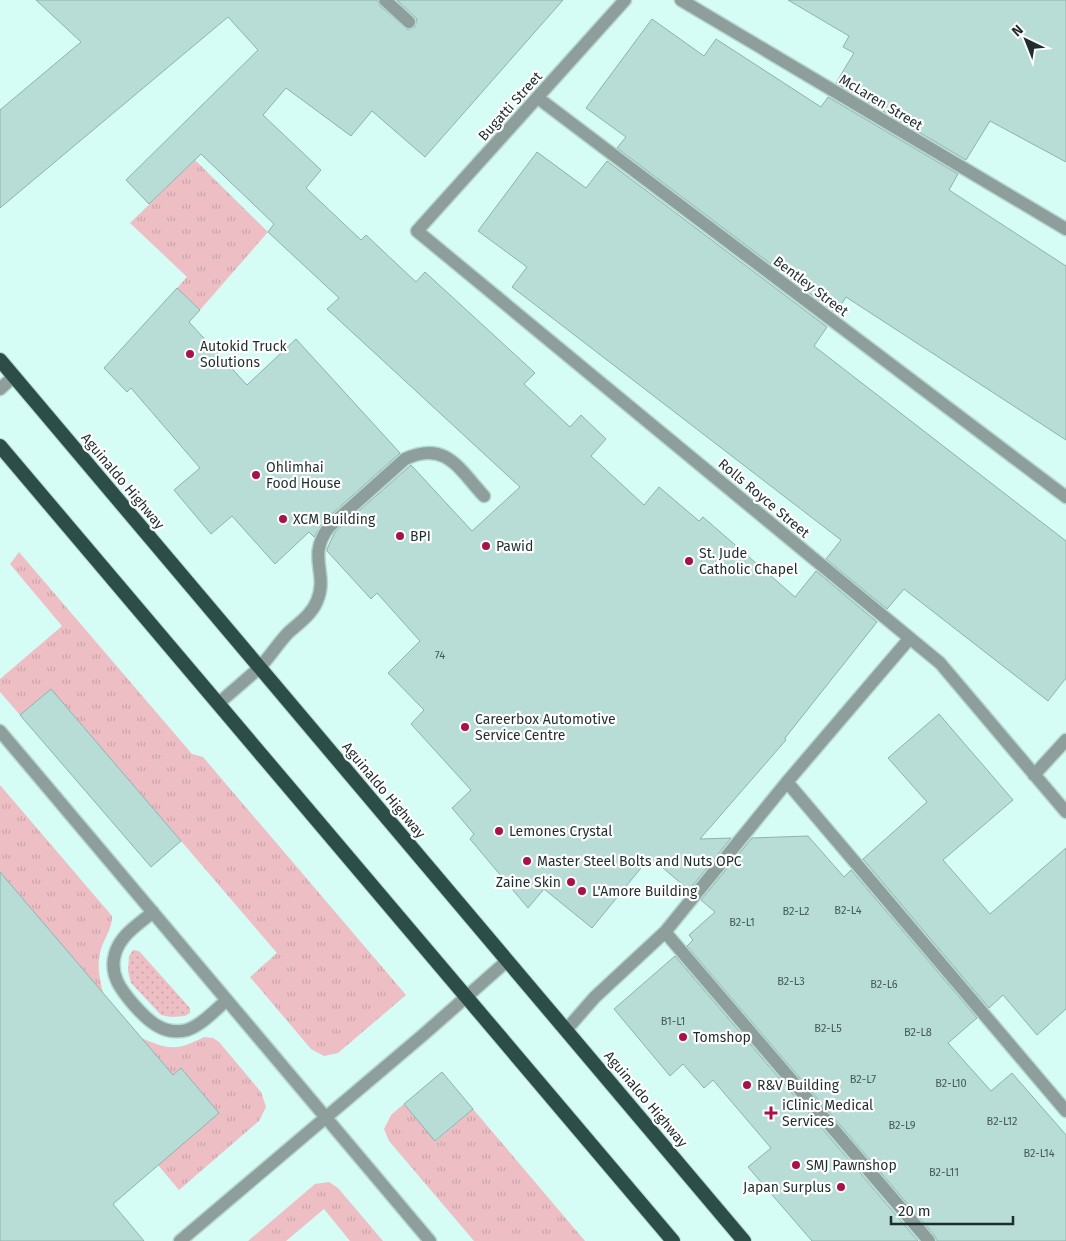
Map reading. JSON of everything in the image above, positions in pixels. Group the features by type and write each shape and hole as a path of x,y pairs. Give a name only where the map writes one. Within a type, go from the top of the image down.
{"highway":[{"name":"Aguinaldo Highway","path":"0,360 744,1241"},
{"path":"0,446 673,1241"}],"street":[{"path":"385,0 409,22"},
{"name":"Bugatti Street","path":"417,231 625,0"},
{"name":"McLaren Street","path":"681,0 1066,230"},
{"name":"Bentley Street","path":"538,98 1066,497"},
{"name":"Rolls Royce Street","path":"417,231 940,663 1066,812"},
{"path":"0,389 14,376"},
{"path":"218,704 259,667 288,634 312,611 317,602 321,583 317,552 329,528 405,459 417,453 430,451 442,454 452,460 484,496"},
{"path":"566,1030 595,997 665,932 787,782 910,638"},
{"path":"0,731 430,1241"},
{"path":"1034,775 1066,740"},
{"path":"787,782 1066,1111"},
{"path":"153,912 126,935 115,952 113,963 115,978 122,991 145,1018 163,1029 174,1031 188,1029 200,1022 227,1000"},
{"path":"665,932 929,1241"},
{"path":"180,1241 326,1118 507,961"}],"green space":[{"path":"195,160 268,232 200,310 177,288 187,277 130,223"},
{"path":"19,552 192,754 203,757 406,995 338,1053 324,1056 311,1049 250,977 277,953 51,689 20,715 0,692 0,679 62,626 10,564"},
{"path":"0,785 112,916 110,928 99,958 99,975 103,993 0,872"},
{"path":"133,950 139,951 190,1008 190,1013 185,1016 171,1017 161,1015 131,983 128,971 129,956"},
{"path":"204,1037 213,1038 219,1042 261,1092 266,1107 259,1121 179,1190 158,1165 219,1113 181,1068 173,1075 141,1038 167,1047 180,1047"},
{"path":"404,1104 436,1141 473,1109 585,1241 474,1241 389,1141 384,1129 391,1115"},
{"path":"329,1182 338,1188 383,1241 350,1241 324,1209 286,1241 248,1241 315,1184"}],"building":[{"path":"36,0 377,0 380,6 408,30 415,27 417,19 397,0 563,0 425,157 372,111 351,136 286,88 263,115 321,170 306,188 361,240 366,235 416,282 425,272 535,373 524,384 570,427 581,415 606,439 591,456 644,505 659,487 699,521 703,517 795,597 816,571 877,622 785,738 786,740 700,839 731,838 689,890 650,857 592,928 544,889 528,908 470,839 474,834 452,808 471,790 411,724 424,710 388,673 420,641 377,593 371,599 327,549 335,532 411,465 472,531 520,487 327,309 339,298 268,232 274,224 201,154 149,204 126,180 258,50 228,17 0,208 0,110 81,42"},
{"path":"788,0 1066,0 1066,162 990,121 966,160 836,83 854,53 843,47 849,36"},
{"path":"652,19 704,56 716,39 821,107 828,97 958,174 949,190 1066,266 1066,440 846,297 836,313 617,148 626,137 586,108"},
{"path":"537,152 586,188 607,161 827,327 814,346 1066,541 1066,678 1048,701 904,589 887,609 826,559 841,540 512,287 527,267 478,231"},
{"path":"177,288 200,310 189,322 247,385 296,339 400,453 324,521 314,537 309,532 275,564 232,516 211,534 174,490 200,468 131,388 127,392 104,368"},
{"path":"51,689 181,841 151,867 20,715"},
{"path":"939,714 1013,800 943,860 990,914 1066,848 1066,1009 1037,1035 1003,995 989,1008 863,859 927,802 888,758"},
{"path":"808,836 844,877 851,870 977,1018 948,1043 991,1091 1012,1073 1066,1135 1066,1241 937,1241 935,1236 687,946 693,940 689,935 715,912 701,900 752,838"},
{"path":"0,872 173,1075 181,1068 219,1113 113,1204 144,1241 0,1241"},
{"path":"675,956 918,1241 812,1241 748,1167 771,1148 713,1080 704,1088 683,1064 670,1076 614,1009"},
{"path":"442,1072 473,1109 435,1141 404,1104"}],"place":[{"name":"Autokid Truck Solutions","path":"190,354"},
{"name":"Ohlimhai Food House","path":"256,475"},
{"name":"XCM Building","path":"283,519"},
{"name":"BPI","path":"400,536"},
{"name":"Pawid","path":"486,546"},
{"name":"St. Jude Catholic Chapel","path":"689,561"},
{"name":"Careerbox Automotive Service Centre","path":"465,727"},
{"name":"Lemones Crystal","path":"499,831"},
{"name":"Master Steel Bolts and Nuts OPC","path":"527,861"},
{"name":"Zaine Skin","path":"571,882"},
{"name":"L'Amore Building","path":"582,891"},
{"name":"Tomshop","path":"683,1037"},
{"name":"R&V Building","path":"747,1085"},
{"name":"iClinic Medical Services","path":"771,1113"},
{"name":"SMJ Pawnshop","path":"796,1165"},
{"name":"Japan Surplus","path":"841,1187"}]}
